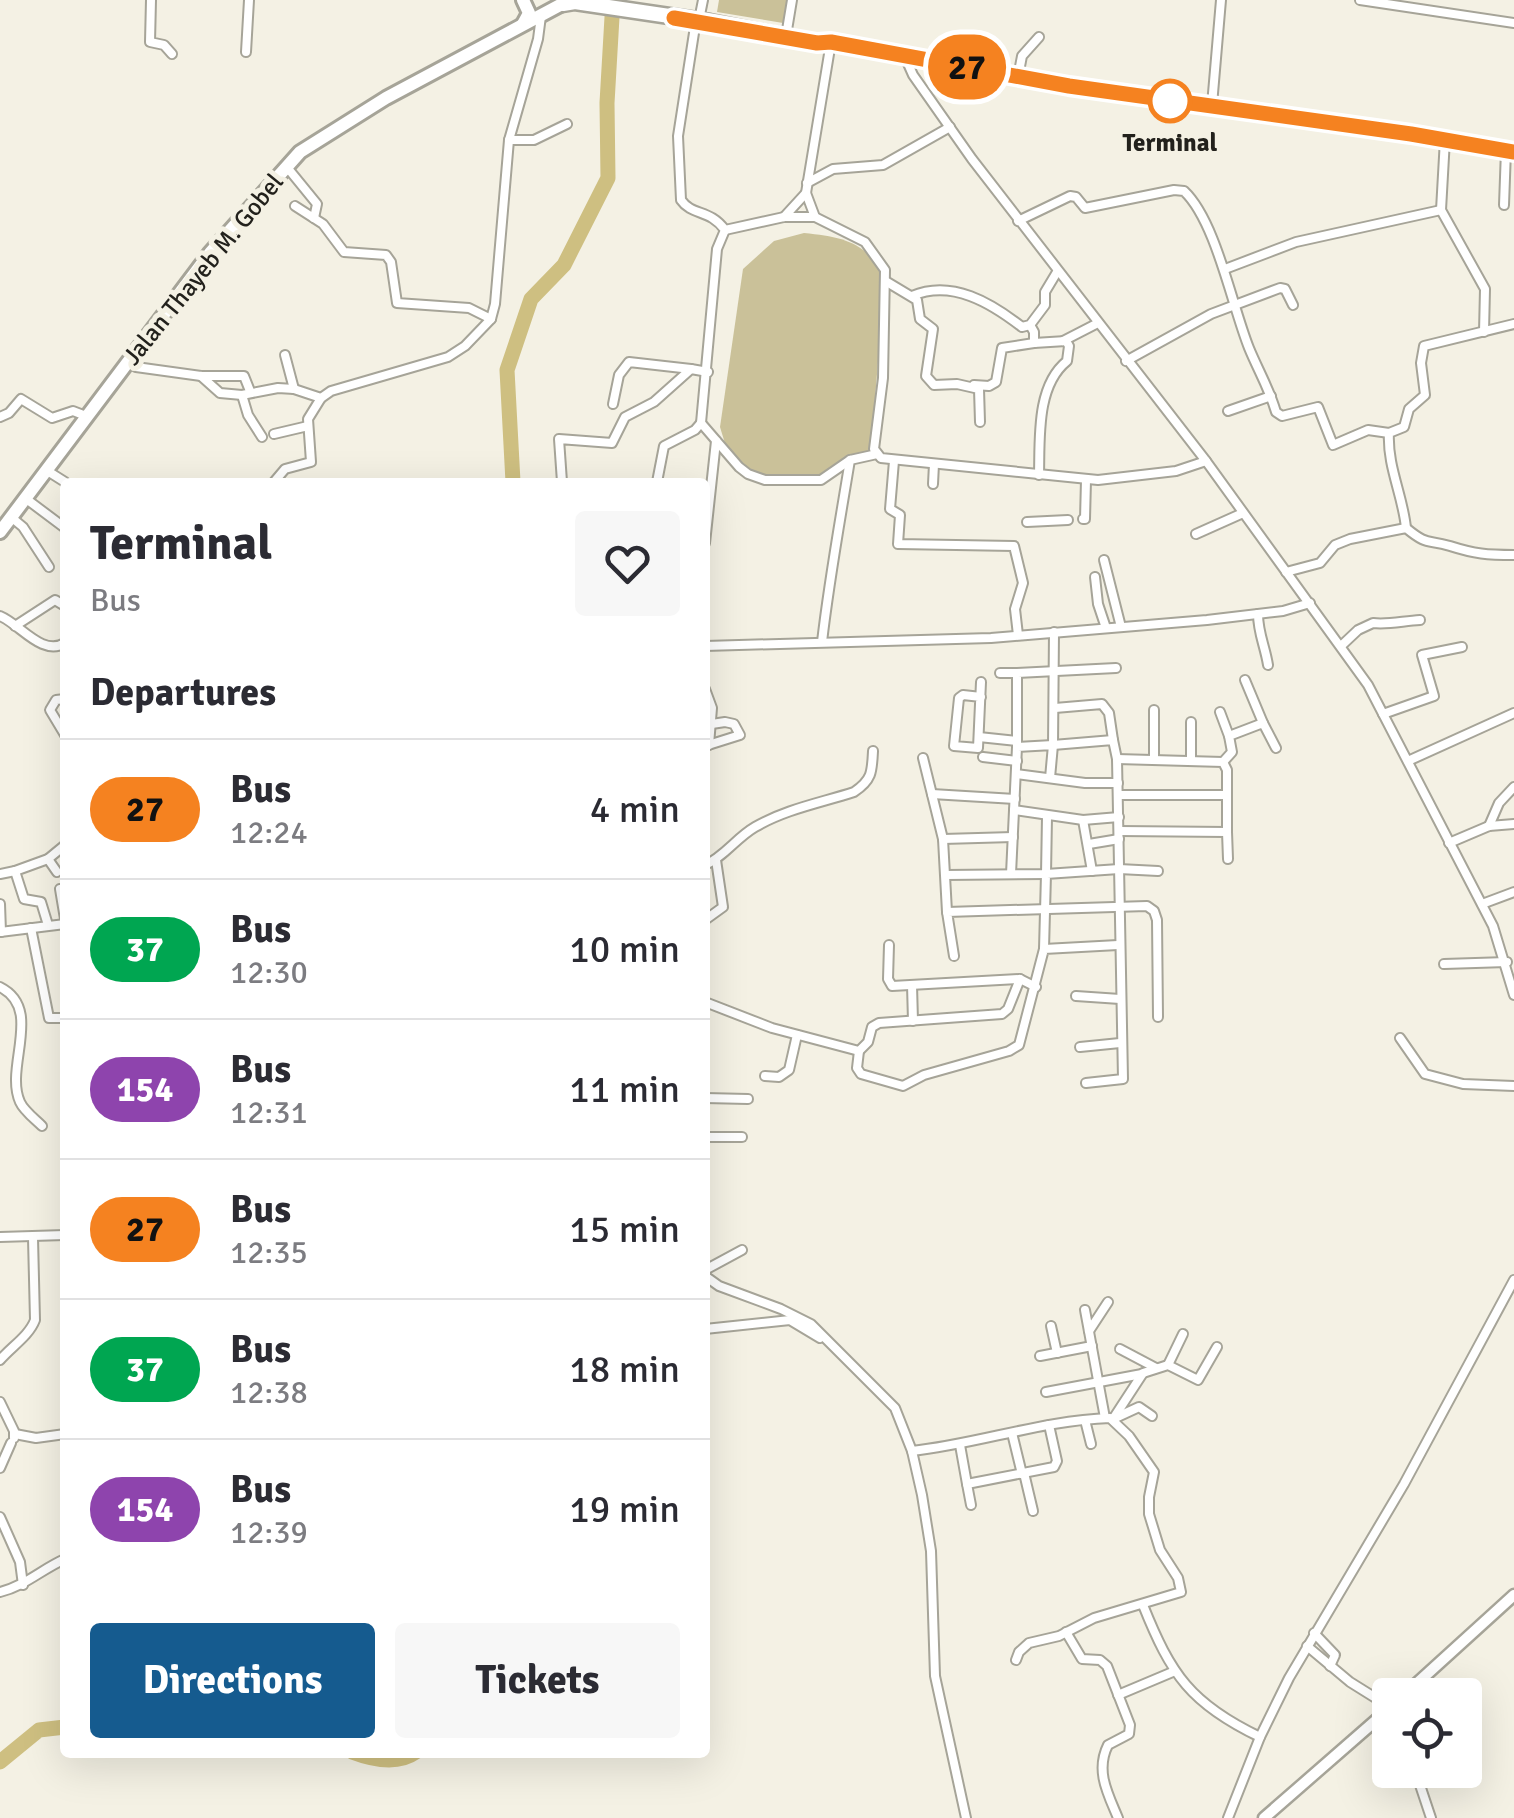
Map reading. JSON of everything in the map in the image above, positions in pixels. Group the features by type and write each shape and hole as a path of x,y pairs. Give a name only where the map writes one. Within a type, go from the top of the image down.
{"highway":[{"path":"558,2 606,3 676,14 700,12 831,42 1018,77 1510,151"},
{"path":"700,12 817,43 831,42"}],"main road":[{"path":"522,26 529,13 523,0"},
{"name":"Jalan Thayeb M. Gobel","path":"0,532 210,253 286,166 326,133 541,16 558,2"}],"street":[{"path":"152,0 150,42 164,45 172,54"},
{"path":"246,52 249,0"},
{"path":"788,30 792,0"},
{"path":"1212,108 1220,0"},
{"path":"1360,0 1514,23"},
{"path":"700,12 678,136 680,191 686,207 711,214 726,230"},
{"path":"276,478 285,469 311,462 308,426 321,398 448,356 465,346 491,319 496,304 509,140 538,40 541,16"},
{"path":"1018,77 1022,56 1038,38"},
{"path":"815,217 806,188 831,42"},
{"path":"904,56 1018,221 1206,461 1341,646 1383,714 1482,904 1507,962 1514,995"},
{"path":"509,140 534,140 567,124"},
{"path":"784,217 806,188 833,170 883,165 950,126"},
{"path":"1444,140 1441,210 1485,289 1484,332"},
{"path":"1504,205 1510,151"},
{"path":"286,166 317,204 314,218"},
{"path":"1018,221 1070,196 1085,208 1184,191 1226,269 1234,304 1276,412 1282,416 1318,407 1334,445 1368,430 1389,433 1404,427 1409,409 1425,395 1424,346 1514,324"},
{"path":"294,206 322,224 344,252 386,255 391,262 397,303 454,306 491,319"},
{"path":"1226,269 1296,242 1441,210"},
{"path":"726,230 784,217 815,217 865,242 886,270 883,378 874,449 886,460 1086,480 1176,471 1206,461"},
{"path":"658,478 664,446 701,423 718,249 726,230"},
{"path":"912,296 934,292 974,296 992,304 1022,327 1030,326 1045,304 1044,292 1057,272"},
{"path":"887,282 912,296 920,319 933,329 926,376 934,385 994,383 1002,348 1063,341 1098,323"},
{"path":"1126,360 1234,304 1283,288 1293,305"},
{"path":"1030,326 1034,343"},
{"path":"1039,475 1043,409 1052,376 1068,362 1068,344 1063,341"},
{"path":"285,355 294,389"},
{"path":"127,362 136,367 202,376 244,376 262,437"},
{"path":"612,404 619,375 629,362 708,372"},
{"path":"562,478 558,438 612,442 625,418 654,402 690,369"},
{"path":"202,376 214,391 294,389 321,398"},
{"path":"970,385 981,394 980,422"},
{"path":"1228,411 1271,396"},
{"path":"0,417 9,414 21,398 52,418 73,410 86,416"},
{"path":"701,423 748,474 765,480 821,480 850,460 877,454"},
{"path":"274,434 308,426"},
{"path":"1389,433 1395,484 1406,528 1428,544 1446,545 1475,555 1514,555"},
{"path":"710,497 716,441"},
{"path":"822,642 829,573 841,528 850,460"},
{"path":"894,461 890,509 900,515 896,558"},
{"path":"933,484 934,464"},
{"path":"46,470 60,479"},
{"path":"1083,519 1086,480"},
{"path":"26,498 60,524"},
{"path":"1196,534 1243,513"},
{"path":"10,517 23,527 49,567"},
{"path":"1027,522 1068,520"},
{"path":"1286,572 1320,563 1335,545 1350,538 1406,528"},
{"path":"898,544 1012,543 1023,584 1015,609 1018,635"},
{"path":"1104,560 1121,627"},
{"path":"1096,576 1098,604 1106,628"},
{"path":"16,626 56,600 60,603"},
{"path":"710,646 1018,635 1258,614 1310,603"},
{"path":"1258,614 1258,632 1264,641 1268,665"},
{"path":"0,616 44,645 60,646"},
{"path":"1341,646 1358,630 1377,622 1383,626 1420,620"},
{"path":"1050,778 1054,745 1054,632"},
{"path":"1438,709 1422,655 1462,646"},
{"path":"1000,673 1116,668"},
{"path":"1011,874 1018,673"},
{"path":"1245,680 1276,748"},
{"path":"981,682 981,697 979,737 976,750 953,744 959,698 981,697"},
{"path":"1383,714 1434,696"},
{"path":"60,700 50,710 60,727"},
{"path":"1055,708 1102,704 1109,713 1117,759 1123,1078 1086,1083"},
{"path":"1154,710 1154,759"},
{"path":"1220,712 1232,752 1224,762"},
{"path":"1408,761 1514,713"},
{"path":"1191,758 1192,722"},
{"path":"710,724 734,724 740,735 710,745"},
{"path":"1228,736 1263,724"},
{"path":"979,737 1054,745 1114,740"},
{"path":"710,863 728,846 774,817 854,792 872,775 873,751"},
{"path":"983,757 1016,760"},
{"path":"923,758 943,839 948,937 954,956"},
{"path":"1117,759 1191,758 1224,762"},
{"path":"1224,762 1228,859"},
{"path":"1016,774 1118,783"},
{"path":"1490,826 1498,805 1514,787"},
{"path":"932,794 1015,799"},
{"path":"1118,796 1226,795"},
{"path":"1014,810 1083,820 1119,817"},
{"path":"1020,979 1008,1009 1002,1014 875,1025 859,1052 857,1068 861,1074 903,1086 924,1075 1009,1051 1021,1041 1044,949 1047,817"},
{"path":"1083,820 1092,872"},
{"path":"1450,843 1490,826 1514,824"},
{"path":"1089,844 1119,835 1227,832"},
{"path":"943,839 1013,837"},
{"path":"0,874 48,858 60,849"},
{"path":"48,858 57,872"},
{"path":"710,916 723,907 716,860"},
{"path":"946,876 1158,870"},
{"path":"15,871 24,899 41,902 48,925"},
{"path":"710,886 720,885"},
{"path":"1482,904 1514,892"},
{"path":"0,904 0,932 60,922"},
{"path":"947,912 1147,906 1156,916 1158,1016"},
{"path":"31,928 49,1018 60,1018"},
{"path":"889,945 890,984 1020,979 1036,987"},
{"path":"1044,949 1118,945"},
{"path":"1444,964 1507,962"},
{"path":"912,985 913,1021"},
{"path":"0,987 14,996 19,1006 18,1095 26,1111 42,1126"},
{"path":"1076,996 1120,999"},
{"path":"710,1004 859,1052"},
{"path":"765,1076 780,1077 789,1070 797,1035"},
{"path":"1400,1038 1426,1074 1464,1084 1514,1086"},
{"path":"1080,1047 1120,1043"},
{"path":"710,1098 748,1099"},
{"path":"710,1137 742,1137"},
{"path":"0,1237 60,1235"},
{"path":"0,1360 30,1331 34,1320 33,1238"},
{"path":"710,1270 742,1250"},
{"path":"710,1278 719,1286 795,1314 811,1324 895,1408 912,1451 931,1551 935,1676 966,1818"},
{"path":"1228,1818 1260,1736 1307,1646 1404,1484 1514,1280"},
{"path":"1089,1331 1108,1302"},
{"path":"1016,1660 1029,1643 1066,1632 1094,1618 1178,1595 1182,1588 1160,1550 1149,1514 1154,1472 1109,1418 1085,1310"},
{"path":"710,1328 790,1320 832,1345"},
{"path":"1051,1326 1057,1353"},
{"path":"1168,1365 1183,1334"},
{"path":"1040,1356 1092,1346"},
{"path":"1046,1392 1142,1374 1168,1365 1198,1380 1218,1347"},
{"path":"1120,1350 1156,1368"},
{"path":"1109,1418 1142,1374"},
{"path":"0,1402 13,1438 0,1468"},
{"path":"912,1451 960,1445 1049,1425 1109,1418 1139,1406 1152,1416"},
{"path":"1085,1420 1091,1444"},
{"path":"967,1484 1056,1464 1049,1425"},
{"path":"1012,1433 1033,1511"},
{"path":"13,1438 60,1435"},
{"path":"960,1445 971,1505"},
{"path":"0,1517 20,1562 23,1585"},
{"path":"0,1592 23,1585 60,1561"},
{"path":"1423,1678 1514,1595"},
{"path":"1143,1605 1175,1671 1206,1706 1260,1736"},
{"path":"1066,1632 1084,1661 1103,1662 1130,1730 1127,1736 1108,1745 1102,1760 1106,1792 1118,1818"},
{"path":"1314,1633 1335,1655 1330,1666"},
{"path":"1307,1646 1372,1695"},
{"path":"1118,1695 1175,1671"},
{"path":"1264,1818 1372,1723"},
{"path":"1421,1788 1431,1818"}],"shaded area":[{"path":"719,0 787,0 783,23 717,12"},
{"path":"804,233 851,243 869,255 885,275 871,448 828,478 766,477 743,466 727,450 720,427 743,269 774,241"}],"waterway":[{"path":"513,478 507,370 531,299 564,265 608,178 607,103 613,0"},
{"path":"0,1762 39,1730 60,1728"},
{"path":"374,1758 404,1758"}],"bus line":[{"name":"27","path":"674,18 1069,86 1514,152"}],"place":[{"name":"Terminal","path":"1170,101"}]}
